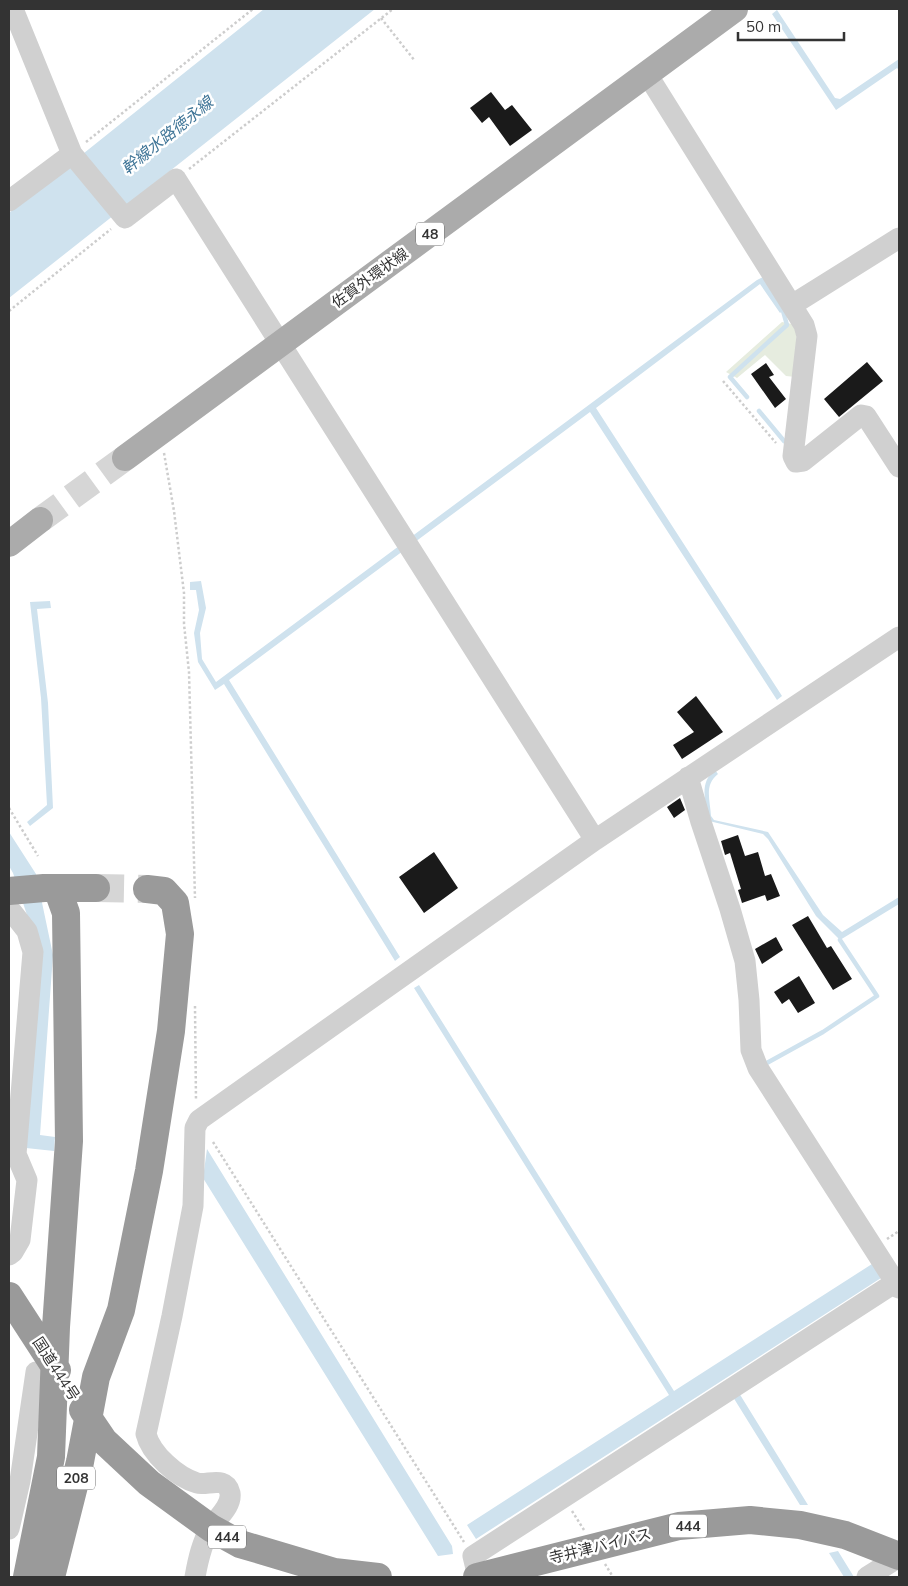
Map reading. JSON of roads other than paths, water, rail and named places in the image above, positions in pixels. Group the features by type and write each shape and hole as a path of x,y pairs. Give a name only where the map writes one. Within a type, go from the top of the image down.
{"highway":[{"path":"10,901 57,888 96,888"},
{"name":"208","path":"27,1577 51,1457 56,1327 69,1141 66,913 57,888"},
{"name":"208","path":"51,1577 80,1462 96,1377 122,1310 150,1171 171,1031 180,934 175,903 164,891 147,889"},
{"name":"国道444号","path":"9,1296 104,1441 148,1483 211,1528"},
{"name":"寺井津バイパス","path":"476,1570 679,1526 750,1520 800,1525 845,1535 888,1567"},
{"name":"444","path":"211,1528 240,1544 334,1572 378,1577"}],"main road":[{"name":"佐賀外環状線","path":"125,458 735,9"},
{"path":"9,544 40,520"}],"street":[{"path":"13,9 78,162 125,218 176,179 595,840"},
{"path":"647,74 804,325 807,336 793,456 796,462 802,461 861,415 866,416 899,467"},
{"path":"9,201 78,162"},
{"path":"792,306 899,238"},
{"path":"195,1577 198,1558 211,1528 228,1504 230,1494 225,1485 216,1482 198,1484 172,1470 148,1444 146,1434 172,1316 193,1206 195,1128 199,1120 595,840 899,637"},
{"path":"476,1570 898,1285 758,1068 751,1050 749,1000 744,961 730,908 688,777"},
{"path":"9,1254 13,1252 20,1240 27,1180 16,1154 33,952 27,931 10,901"},
{"path":"9,1529 20,1481 36,1372"}],"water":[{"name":"幹線水路徳永線","path":"264,9 375,9 9,298 9,213"},
{"path":"777,10 835,98 840,99 899,59 899,70 897,68 836,110 772,14"},
{"path":"765,276 785,309 780,313 760,284 596,408 782,696 777,700 590,412 415,542 411,537 757,280"},
{"path":"399,546 403,551 229,680 400,957 395,961 224,684 215,690 198,662 194,633 199,610 196,590 190,590 190,582 201,581 206,608 200,633 202,659 216,682"},
{"path":"50,601 51,608 37,609 48,703 53,808 30,826 27,822 47,805 41,698 30,602"},
{"path":"715,770 718,774 709,788 711,816 714,820 768,832 823,915 842,932 899,897 899,904 840,940 816,916 763,834 709,821 704,794 706,781"},
{"path":"9,832 36,874 53,955 40,1135 55,1137 54,1151 26,1148 28,918 9,866"},
{"path":"419,985 674,1391 872,1264 881,1278 476,1539 467,1525 669,1395 414,988"},
{"path":"207,1149 452,1546 453,1554 438,1556 203,1178"},
{"path":"739,1393 808,1505 800,1505 733,1397"},
{"path":"838,1551 854,1577 844,1577 829,1553"}],"waterway":[{"path":"747,397 730,377 787,325 783,311"},
{"path":"759,411 784,441"},
{"path":"765,1064 823,1032 877,996 840,940"}],"tunnel":[{"path":"40,520 125,458"},
{"path":"96,888 147,889"}]}
